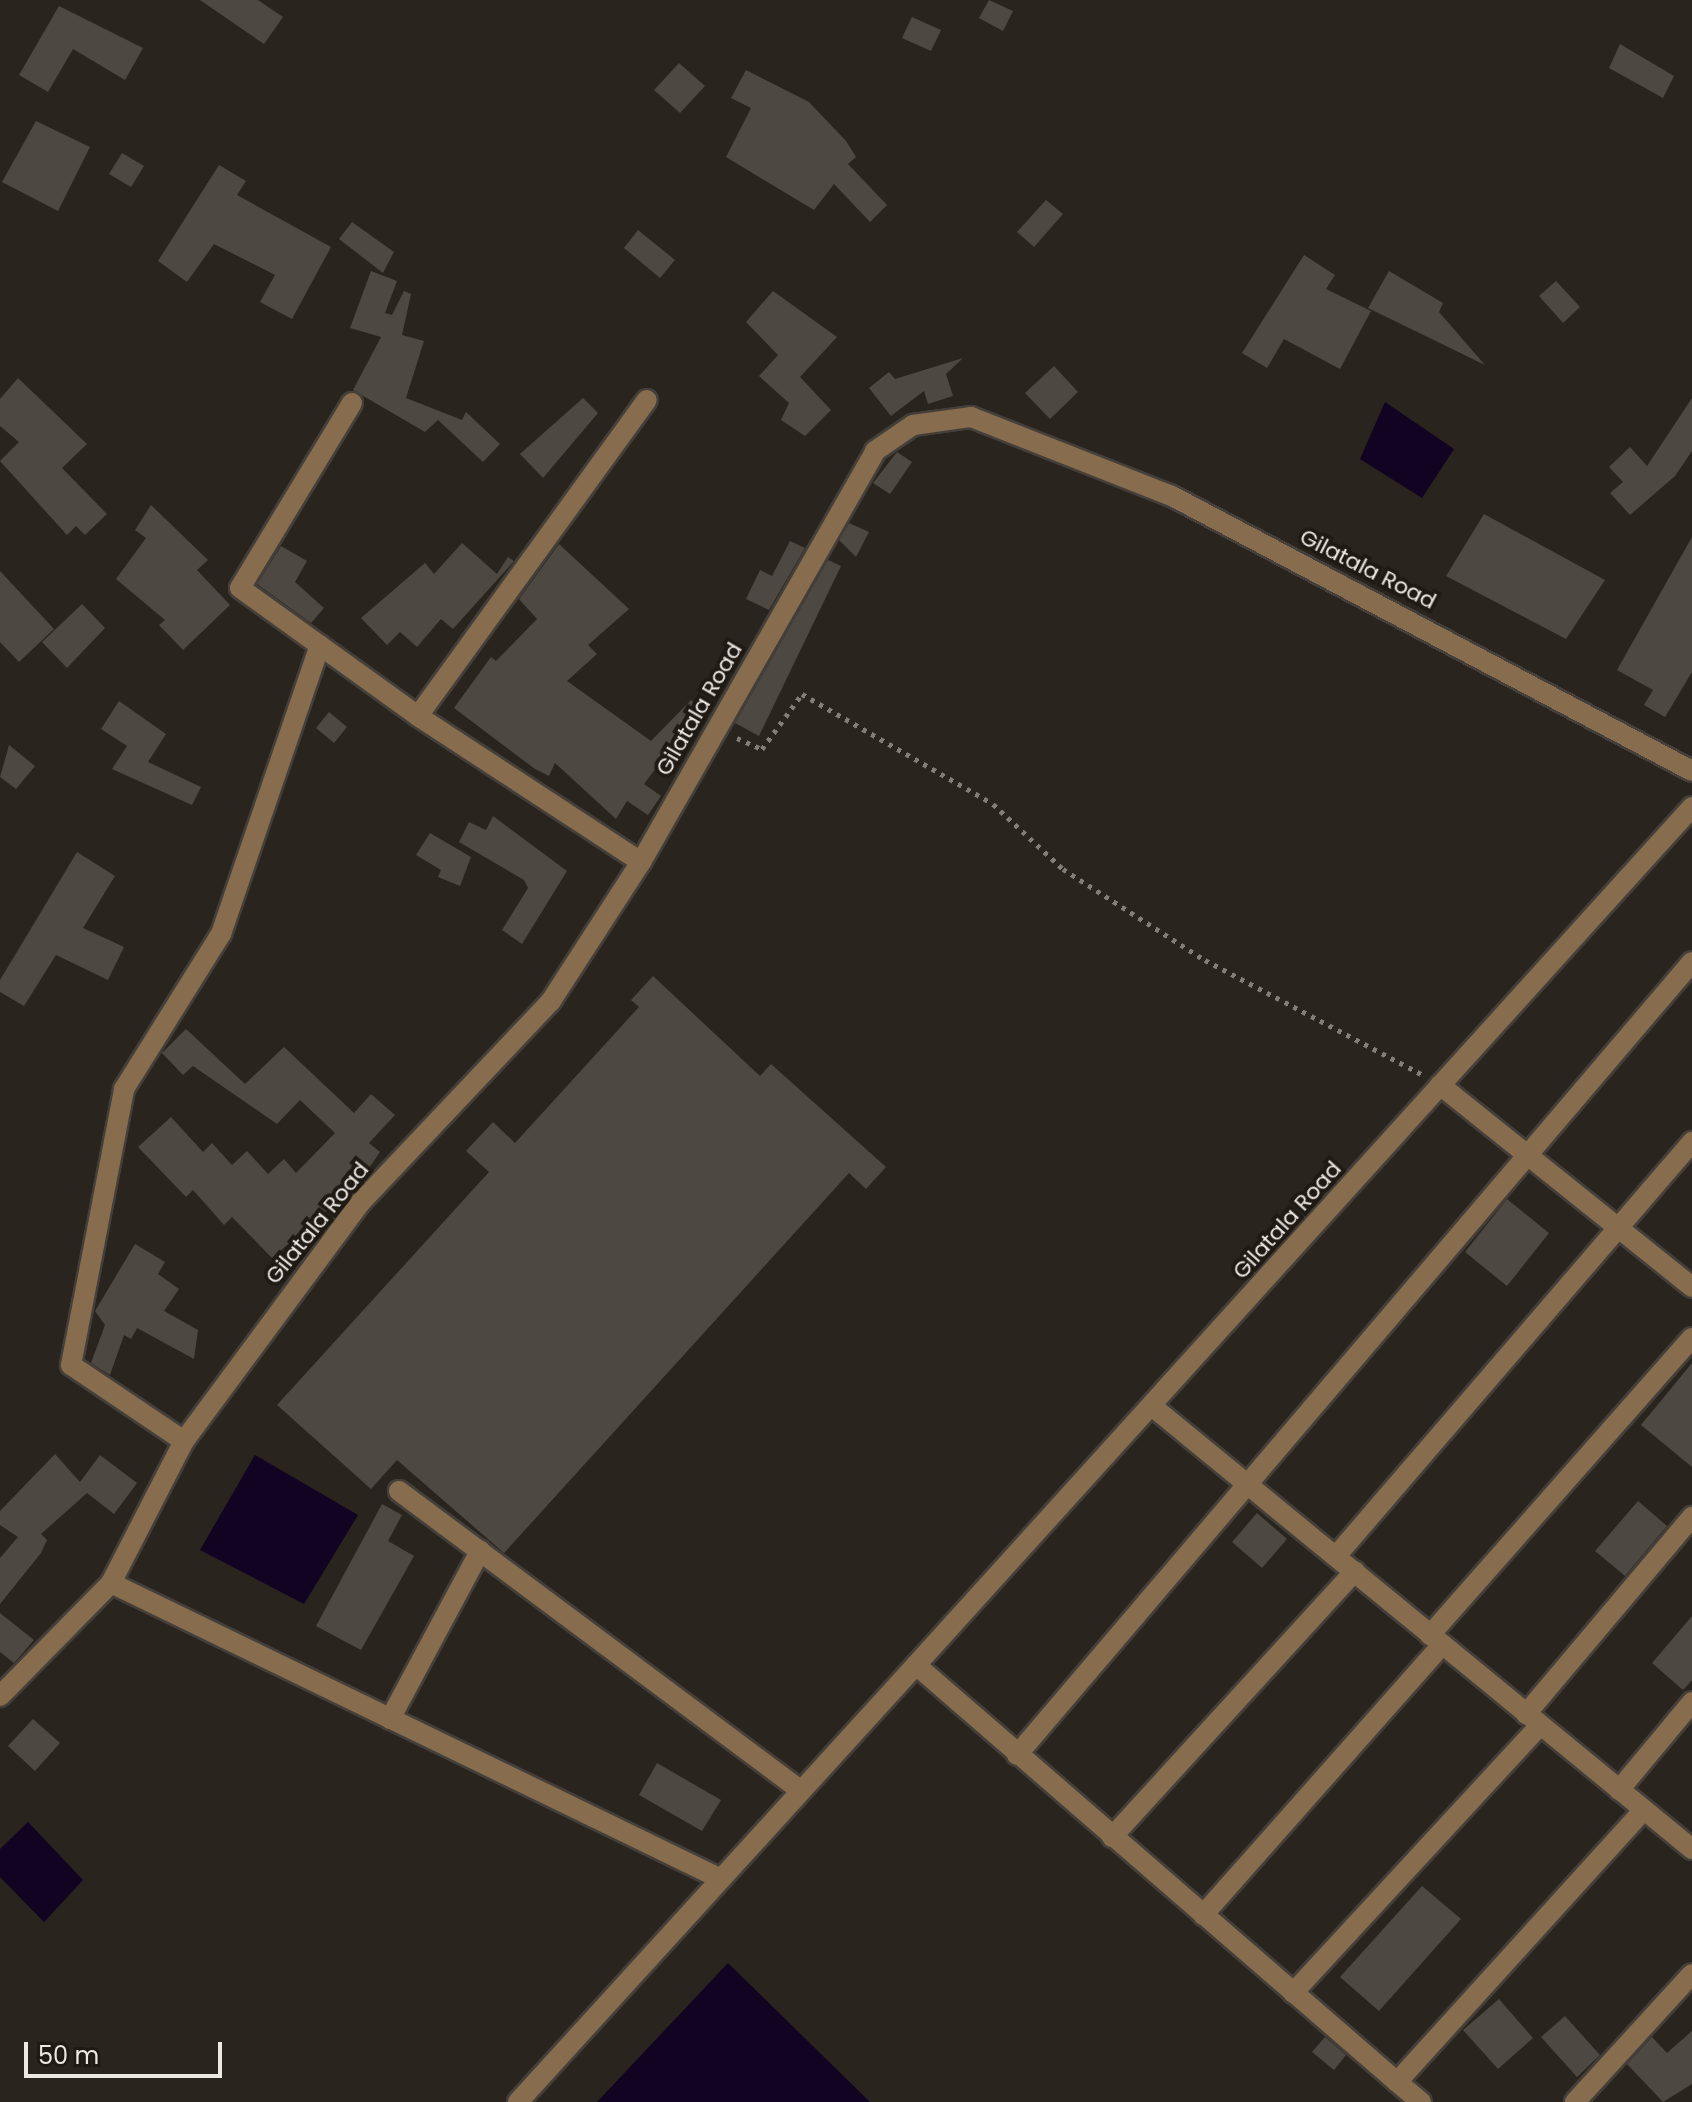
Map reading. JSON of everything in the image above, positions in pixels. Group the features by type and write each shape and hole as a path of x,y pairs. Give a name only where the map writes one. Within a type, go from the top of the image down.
{"street":[{"path":"418,716 647,400"},
{"path":"352,403 240,588 418,716 641,862"},
{"name":"Gilatala Road","path":"0,1696 111,1583 184,1441 360,1203 551,1001 641,862 714,728 875,451 913,425 971,417 1172,496 1692,771"},
{"path":"184,1441 71,1365 124,1089 221,934 320,645"},
{"name":"Gilatala Road","path":"518,2102 717,1877 1153,1407 1692,807"},
{"path":"1017,1755 1251,1488 1277,1444 1526,1151 1692,962"},
{"path":"1440,1085 1621,1227 1692,1287"},
{"path":"1337,1555 1692,1142"},
{"path":"1203,1915 1692,1338"},
{"path":"1153,1407 1692,1849"},
{"path":"399,1491 799,1789"},
{"path":"1293,1993 1533,1720 1692,1517"},
{"path":"390,1719 480,1551"},
{"path":"1112,1837 1355,1571"},
{"path":"111,1583 717,1877"},
{"path":"916,1665 1421,2102"},
{"path":"1619,1790 1692,1702"},
{"path":"1397,2082 1644,1810"},
{"path":"1575,2102 1692,1974"}],"path":[{"path":"714,728 762,749 802,694 993,804 1063,869 1205,960 1440,1085"}],"shaded area":[{"path":"1385,402 1454,449 1422,498 1360,459"},
{"path":"255,1455 358,1515 304,1604 200,1550"},
{"path":"28,1822 83,1880 44,1922 0,1877 0,1849"},
{"path":"728,1963 870,2102 597,2102"}],"building":[{"path":"200,0 258,0 283,17 264,44"},
{"path":"989,0 1013,11 1003,31 979,18"},
{"path":"59,6 143,48 125,80 73,49 48,92 19,75"},
{"path":"912,17 941,30 931,51 902,38"},
{"path":"1620,44 1674,76 1663,98 1609,68"},
{"path":"679,63 705,86 680,113 654,90"},
{"path":"746,70 809,102 846,141 856,157 848,164 887,205 870,222 834,184 814,210 726,157 751,108 731,98"},
{"path":"36,121 90,147 58,211 2,182"},
{"path":"122,153 144,166 131,187 109,174"},
{"path":"219,165 246,181 237,195 331,247 292,319 260,302 275,275 214,244 187,282 158,261"},
{"path":"1046,200 1063,214 1034,247 1017,232"},
{"path":"352,222 394,252 383,273 339,239"},
{"path":"638,230 675,260 660,278 624,248"},
{"path":"1304,255 1335,275 1326,289 1371,311 1340,369 1284,339 1267,368 1242,353"},
{"path":"371,271 397,281 385,313 392,315 404,291 411,294 402,335 424,341 406,398 462,420 466,412 500,444 483,462 438,420 425,432 353,390 381,337 350,328"},
{"path":"1389,271 1443,303 1439,312 1485,365 1368,308"},
{"path":"1556,281 1580,307 1563,323 1539,296"},
{"path":"773,291 837,337 800,377 831,410 805,436 781,420 789,403 759,376 778,355 746,322"},
{"path":"963,358 946,374 953,396 928,404 924,391 891,416 869,388 889,372 895,379"},
{"path":"1054,366 1078,392 1050,419 1025,393"},
{"path":"18,378 87,444 62,468 107,514 85,535 76,526 67,535 0,461 19,442 0,426 0,399"},
{"path":"583,398 598,413 543,478 520,454"},
{"path":"1692,398 1692,451 1675,476 1630,515 1610,493 1623,482 1609,467 1630,447 1647,466"},
{"path":"897,452 912,462 890,494 873,483"},
{"path":"151,505 208,560 197,570 230,605 183,650 159,625 165,620 116,579 146,538 135,530"},
{"path":"1484,514 1605,580 1566,639 1446,576"},
{"path":"849,523 869,532 856,557 839,540"},
{"path":"1692,537 1692,672 1665,717 1644,705 1653,690 1617,670"},
{"path":"790,541 805,548 769,610 746,599 760,570 772,576"},
{"path":"462,543 497,574 508,557 514,561 453,629 441,619 417,647 400,632 387,645 361,618 425,563 434,574"},
{"path":"559,544 629,609 588,645 597,654 567,681 651,741 691,700 701,708 644,784 661,796 648,815 627,801 616,819 555,763 549,776 535,769 454,708 491,657 496,661 537,619 519,599"},
{"path":"281,546 307,561 295,582 324,608 311,623 257,584"},
{"path":"828,560 841,566 759,736 735,723"},
{"path":"0,571 54,629 19,662 0,642"},
{"path":"82,604 105,628 67,668 42,642"},
{"path":"119,701 166,734 148,762 201,787 192,805 112,769 127,746 101,729"},
{"path":"329,712 347,727 334,743 316,728"},
{"path":"9,745 35,766 16,789 0,777"},
{"path":"493,816 567,871 522,944 502,930 528,888 524,880 459,842 469,822 486,830"},
{"path":"430,833 471,857 460,886 438,877 441,870 416,855"},
{"path":"77,852 115,876 83,928 124,947 108,980 56,955 24,1006 0,992 0,980"},
{"path":"653,976 760,1076 771,1064 886,1167 866,1189 849,1173 504,1553 397,1460 371,1489 277,1405 489,1172 466,1151 493,1122 515,1143 639,1007 631,1000"},
{"path":"186,1029 245,1084 284,1047 354,1113 371,1094 395,1115 369,1143 380,1152 358,1184 272,1258 232,1217 224,1225 193,1190 186,1197 138,1147 171,1117 203,1152 212,1143 232,1165 247,1151 268,1174 284,1159 296,1173 335,1133 300,1100 277,1124 193,1066 183,1075 162,1053"},
{"path":"1507,1199 1549,1233 1507,1286 1465,1252"},
{"path":"135,1244 165,1262 158,1274 179,1289 164,1311 198,1330 194,1359 137,1328 131,1339 124,1335 110,1375 91,1363 105,1325 95,1311"},
{"path":"1692,1363 1692,1467 1641,1425"},
{"path":"55,1454 80,1482 100,1455 137,1483 114,1514 87,1493 41,1534 47,1540 41,1553 0,1604 0,1558 18,1537 0,1525 0,1511"},
{"path":"1638,1501 1667,1526 1625,1576 1595,1551"},
{"path":"382,1504 402,1515 388,1541 414,1556 361,1650 316,1626"},
{"path":"1257,1513 1287,1539 1262,1568 1232,1542"},
{"path":"0,1613 34,1640 14,1663 0,1652"},
{"path":"1692,1616 1692,1680 1683,1690 1652,1663"},
{"path":"33,1719 60,1743 35,1771 8,1746"},
{"path":"657,1763 721,1800 702,1831 639,1795"},
{"path":"1422,1886 1461,1919 1379,2011 1340,1977"},
{"path":"1499,1999 1533,2038 1498,2069 1463,2030"},
{"path":"1565,2016 1600,2055 1577,2077 1541,2037"},
{"path":"1692,2031 1692,2084 1663,2102 1627,2064 1652,2037 1667,2053"},
{"path":"1325,2037 1346,2055 1334,2070 1312,2052"}]}
